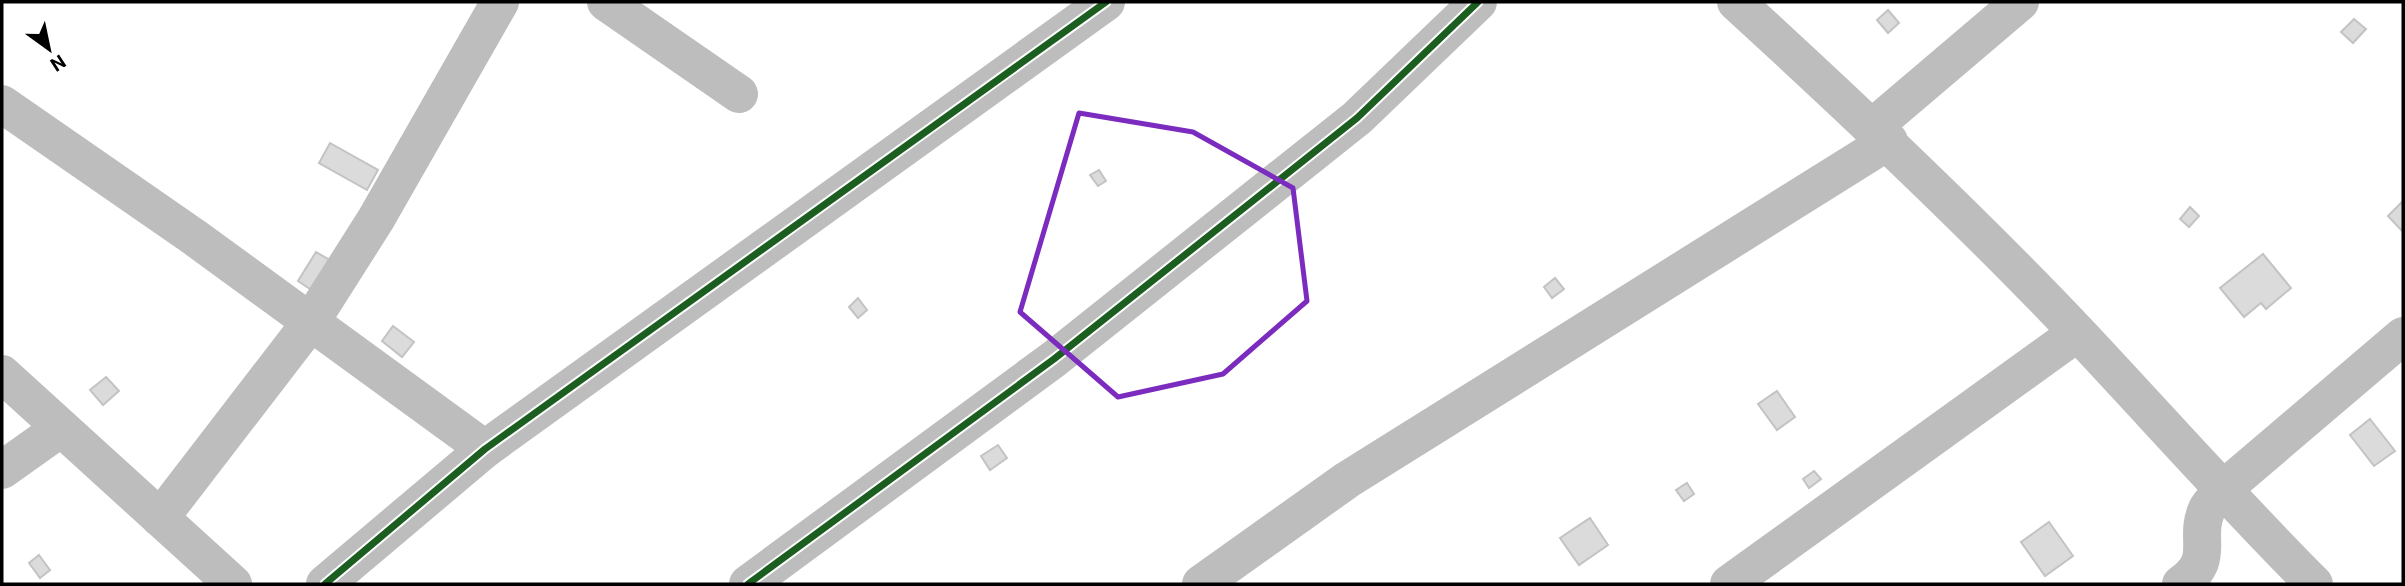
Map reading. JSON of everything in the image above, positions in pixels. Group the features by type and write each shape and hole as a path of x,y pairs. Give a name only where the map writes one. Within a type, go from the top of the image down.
{"street":[{"path":"160,518 310,323 383,207 500,2"},
{"path":"606,2 738,94"},
{"path":"325,584 485,449 1106,2"},
{"path":"748,584 1054,359 1357,118 1478,2"},
{"path":"1736,2 1881,134 2077,333 2221,491 2314,584"},
{"path":"1201,584 1347,480 1881,134 2020,2"},
{"path":"2,104 194,237 485,449"},
{"path":"1729,584 2077,333"},
{"path":"2181,584 2192,577 2201,563 2207,508 2221,491 2403,336"},
{"path":"2,374 233,584"},
{"path":"2,470 61,428"}],"highlighted area":[{"path":"1079,113 1193,132 1293,188 1307,301 1223,374 1118,397 1020,312"}],"building":[{"path":"1888,10 1899,23 1888,33 1877,20"},
{"path":"2354,19 2366,29 2353,43 2341,32"},
{"path":"330,143 378,170 367,190 319,163"},
{"path":"1099,170 1106,181 1098,186 1090,175"},
{"path":"2403,201 2403,232 2388,216"},
{"path":"2190,207 2199,216 2189,227 2180,219"},
{"path":"316,252 335,263 316,293 298,281"},
{"path":"2263,254 2291,288 2266,309 2261,303 2244,317 2220,288"},
{"path":"1555,278 1564,289 1552,298 1544,287"},
{"path":"858,298 867,310 858,318 849,307"},
{"path":"393,326 414,342 402,357 382,341"},
{"path":"106,377 119,391 103,405 90,390"},
{"path":"1777,391 1795,417 1777,430 1758,404"},
{"path":"2370,419 2395,451 2374,466 2350,435"},
{"path":"998,445 1007,458 990,470 981,456"},
{"path":"1814,471 1821,479 1809,488 1803,479"},
{"path":"1687,483 1694,494 1684,501 1676,490"},
{"path":"1590,518 1608,545 1579,565 1560,538"},
{"path":"2049,522 2073,556 2045,576 2021,542"},
{"path":"39,555 50,570 40,578 29,563"}],"cycle path":[{"path":"325,584 485,449 1106,2"},
{"path":"748,584 1054,359 1357,118 1478,2"}]}
